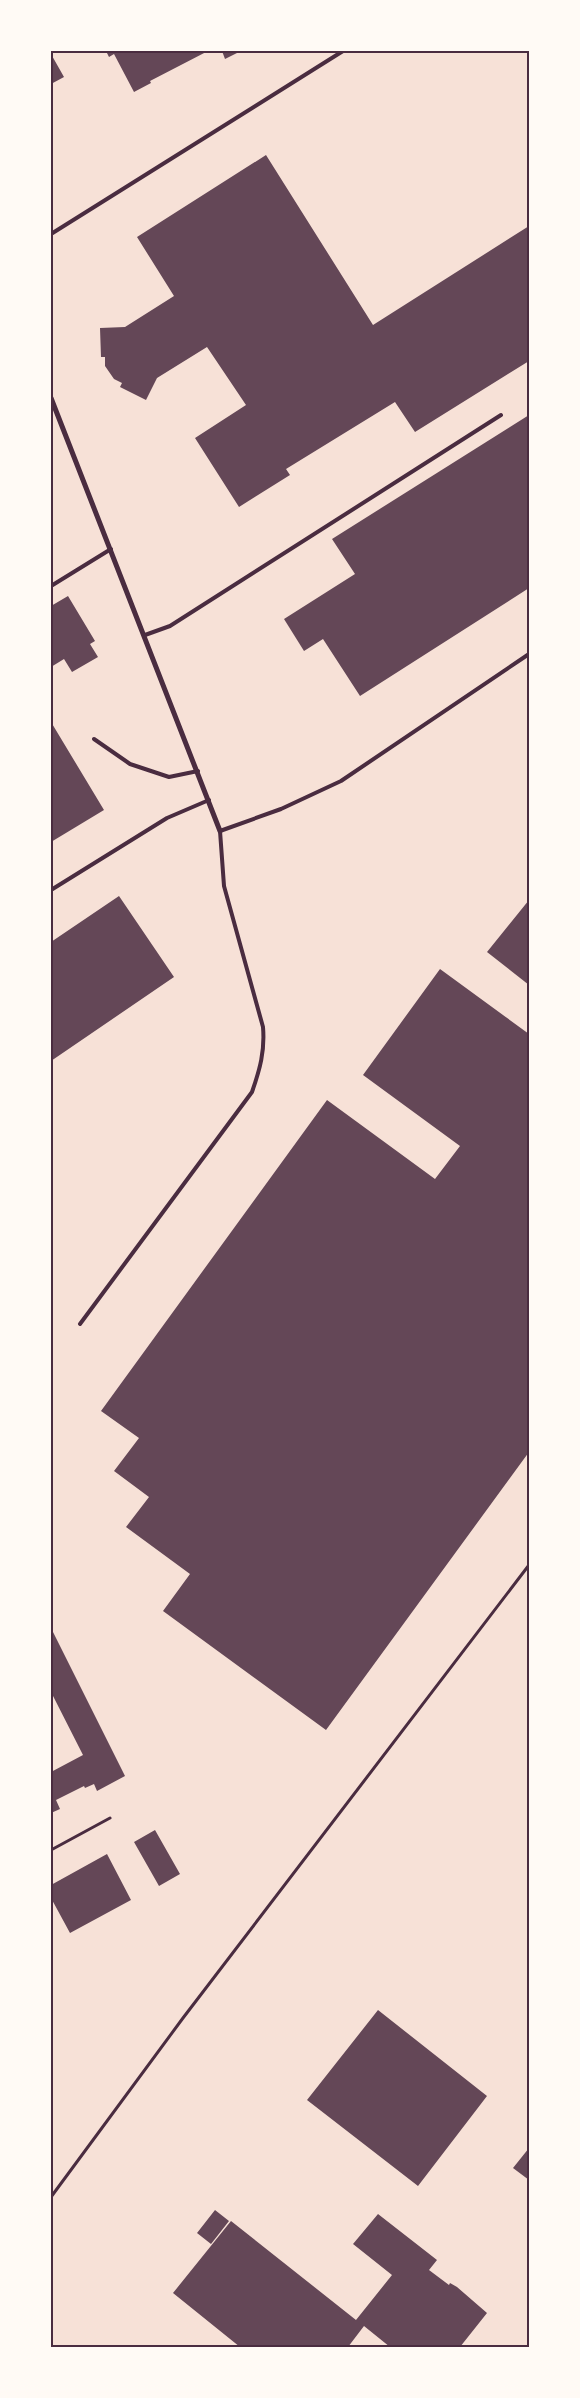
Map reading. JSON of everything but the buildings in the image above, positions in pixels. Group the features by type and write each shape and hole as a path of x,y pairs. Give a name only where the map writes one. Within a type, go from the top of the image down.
{"street":[{"path":"51,398 220,831"}],"lane":[{"path":"51,234 343,51"},
{"path":"145,635 170,626 501,415"},
{"path":"51,586 111,549"},
{"path":"80,1324 252,1092 260,1069 265,1049 263,1027 224,886 220,831 281,809 341,781 529,654"},
{"path":"94,740 130,764 169,778 198,771"},
{"path":"51,890 167,818 209,800"}],"path":[{"path":"51,2197 183,2018 529,1565"},
{"path":"51,1850 110,1818"}]}
